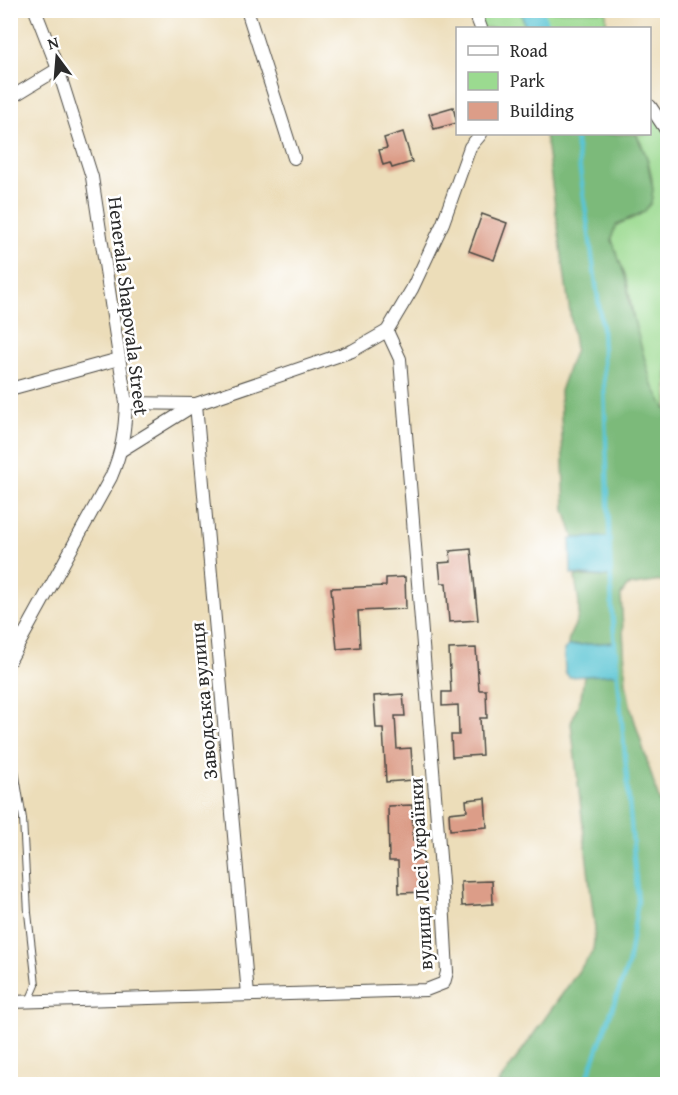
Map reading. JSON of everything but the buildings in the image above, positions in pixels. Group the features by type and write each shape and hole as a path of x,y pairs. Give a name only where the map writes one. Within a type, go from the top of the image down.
{"street":[{"name":"Henerala Shapovala Street","path":"10,660 99,501 122,450 126,403 92,177 58,69 35,10"},
{"path":"247,10 294,158"},
{"path":"474,10 481,27"},
{"path":"10,98 58,69"},
{"path":"651,107 668,116"},
{"path":"651,108 668,133"},
{"path":"122,450 196,404 352,351 387,331 412,289 443,223 470,147 480,135"},
{"name":"вулиця Лесі Українки","path":"10,1002 426,990 444,983 447,972 400,359 387,331"},
{"path":"10,389 119,359"},
{"path":"126,403 196,404"},
{"name":"Заводська вулиця","path":"196,404 248,995"}],"lane":[{"path":"10,755 14,764 23,819 28,912 36,985 29,1002"}],"green space":[{"path":"473,11 606,11 606,27 480,27"},
{"path":"651,107 667,133 667,411 650,382 636,332 627,281 612,239 612,233 617,226 641,214 648,207 652,187 645,152 636,135 651,135"},
{"path":"545,135 636,135 647,158 653,190 651,203 644,212 617,224 612,240 627,282 629,302 651,382 667,411 668,580 627,586 621,595 626,683 631,709 661,806 667,813 667,1084 498,1084 593,951 595,929 571,723 581,697 584,676 618,673 615,642 568,646 579,610 575,576 611,577 609,538 574,538 565,510 560,391 575,349"}],"water":[{"path":"521,11 542,11 547,27 525,27"},
{"path":"609,537 611,577 571,574 570,540"},
{"path":"615,642 618,674 569,677 565,672 564,650 568,646"}],"waterway":[{"path":"542,10 547,27"},
{"path":"575,135 602,327 612,611 638,901 628,965 585,1084"}]}
